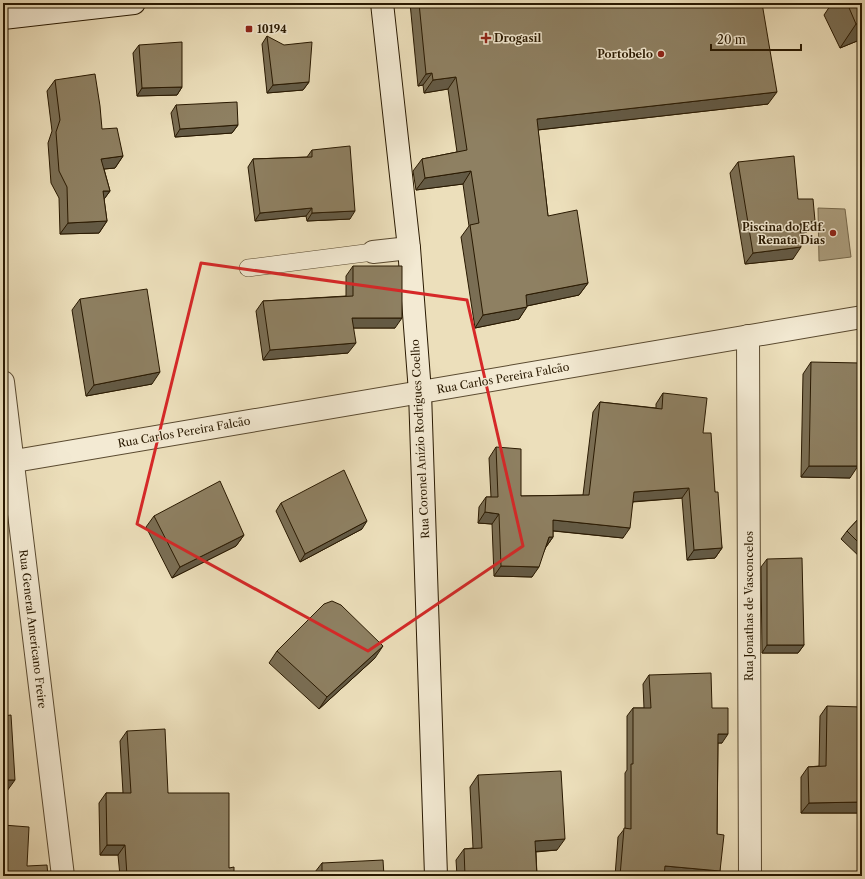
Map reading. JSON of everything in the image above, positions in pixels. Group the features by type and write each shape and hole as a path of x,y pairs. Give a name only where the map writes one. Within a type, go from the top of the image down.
{"street":[{"path":"3,18 134,3"},
{"name":"Rua Coronel Anízio Rodrigues Coelho","path":"382,3 409,248 420,392 436,876"},
{"path":"373,252 409,248"},
{"name":"Rua Carlos Pereira Falcão","path":"7,462 862,317"},
{"name":"Rua Jonathas de Vasconcelos","path":"748,336 750,876"},
{"name":"Rua General Americano Freire","path":"3,382 7,462 63,876"}],"lane":[{"path":"248,268 373,252"}],"highlighted area":[{"path":"201,263 467,300 523,546 368,651 137,524"}],"shaded area":[{"name":"Piscina do Edf. Renata Dias","path":"818,208 845,209 851,257 819,261"}],"building":[{"path":"419,3 762,3 777,92 537,119 548,216 577,210 588,283 526,295 527,307 483,315 470,225 479,223 471,171 425,178 422,159 467,150 456,77 433,80 432,73 426,74"},
{"path":"847,3 862,3 862,22 856,24"},
{"path":"267,36 284,45 312,42 309,82 273,85"},
{"path":"182,42 182,87 142,88 139,45"},
{"path":"95,74 102,129 117,128 123,156 101,159 110,191 103,191 107,221 68,223 67,187 59,171 56,132 60,120 55,80"},
{"path":"237,102 238,125 180,129 176,105"},
{"path":"350,146 355,211 312,213 312,208 260,213 253,159 312,157 312,150"},
{"path":"794,156 798,199 813,199 815,221 800,224 801,247 753,253 738,162"},
{"path":"353,266 402,266 402,318 352,318 356,343 270,350 263,301 353,296"},
{"path":"147,289 160,372 94,385 80,299"},
{"path":"811,362 860,363 858,466 809,466"},
{"path":"663,393 707,398 703,433 711,433 715,492 718,492 722,548 694,550 689,488 634,492 630,528 553,520 553,537 549,537 539,567 501,566 499,514 485,512 486,497 498,497 496,447 521,449 521,496 589,495 600,402 662,409"},
{"path":"344,470 367,521 305,554 281,503"},
{"path":"220,481 244,535 180,567 154,516"},
{"path":"862,515 862,546 847,531"},
{"path":"802,558 804,645 767,645 767,559"},
{"path":"332,601 341,605 383,646 327,697 277,651 324,604"},
{"path":"711,673 712,708 728,708 728,734 718,734 717,834 724,835 720,871 665,866 664,876 620,876 624,828 631,829 633,708 651,708 649,675"},
{"path":"827,706 862,707 862,802 809,803 808,767 826,766"},
{"path":"11,715 15,780 3,780 3,716"},
{"path":"165,729 168,793 229,793 229,868 234,867 234,874 318,876 127,876 125,845 107,845 106,793 131,793 127,731"},
{"path":"561,771 565,839 535,841 537,876 465,876 464,849 482,848 478,775"},
{"path":"3,825 29,827 27,866 47,865 48,876 3,876"},
{"path":"383,860 384,876 322,876 322,863"}],"place":[{"name":"10194","path":"249,29"},
{"name":"Drogasil","path":"486,38"},
{"name":"Portobelo","path":"661,54"},
{"name":"Piscina do Edf. Renata Dias","path":"833,233"}]}
